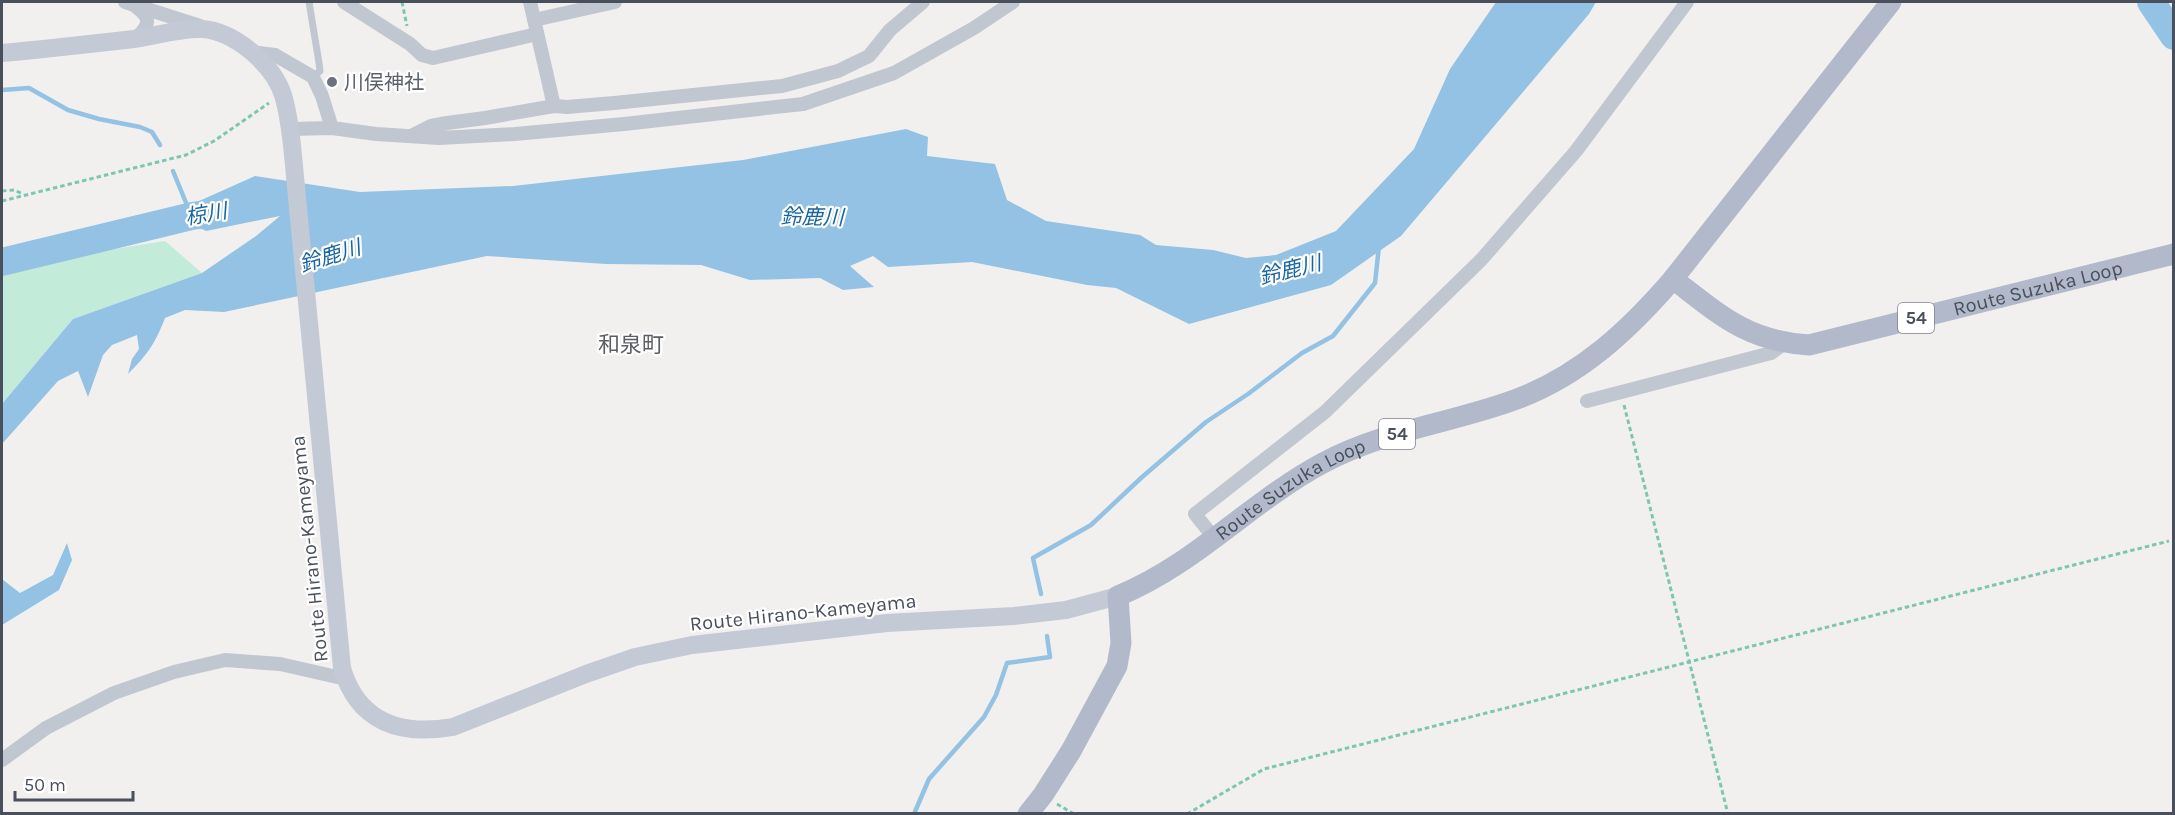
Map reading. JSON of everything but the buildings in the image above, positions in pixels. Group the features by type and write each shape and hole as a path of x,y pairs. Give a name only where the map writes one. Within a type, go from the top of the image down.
{"main road":[{"name":"Route Suzuka Loop","path":"1118,596 1185,561 1259,505 1323,463 1377,441 1515,400 1564,377 1618,338 1644,313 1673,279 1891,2"},
{"name":"Route Hirano-Kameyama","path":"2,53 201,29 222,33 236,39 252,52 269,72 283,94 291,137 344,673 354,694 365,708 380,719 404,729 432,730 453,727 559,683 614,664 635,657 692,645 887,623 1014,616 1066,610 1118,596"},
{"name":"Route Suzuka Loop","path":"1673,279 1722,318 1742,330 1785,343 1809,345 2174,254"},
{"path":"1028,813 1043,795 1071,751 1117,666 1122,643 1118,596"}],"street":[{"path":"344,2 410,44 422,55 433,58 615,2"},
{"path":"530,2 554,106"},
{"path":"413,135 431,126 554,106 614,103 782,86 838,71 869,56 891,30 923,2"},
{"path":"291,137 332,128 376,134 439,138 515,134 803,104 894,73 974,28 1013,2"},
{"path":"1215,538 1195,514 1325,411 1481,260 1576,152 1687,2"},
{"path":"129,3 222,33"},
{"path":"129,3 145,14 148,21 146,29 136,38"},
{"path":"252,52 275,55 313,77 322,96 332,128"},
{"path":"1587,401 1771,353 1785,343"},
{"path":"2,760 46,728 114,693 174,672 225,660 280,664 344,673"}],"lane":[{"path":"309,2 320,63 320,71 313,77"}],"path":[{"path":"2,201 186,155 214,141 283,94"},
{"path":"2,191 14,190 24,195"},
{"path":"1621,393 1728,813"},
{"path":"1187,813 1264,769 2169,541"}],"green space":[{"path":"165,241 202,273 73,319 2,404 2,275 45,260"}],"water":[{"name":"鈴鹿川","path":"1496,2 1596,2 1589,14 1401,236 1331,285 1189,324 1116,288 1087,285 972,262 888,267 873,256 850,266 874,287 843,290 820,278 750,280 701,265 606,264 487,256 224,312 185,310 165,318 150,349 128,374 132,359 139,349 137,335 112,345 103,355 88,397 78,371 58,381 2,444 2,404 73,319 202,273 256,236 280,216 206,231 170,214 255,176 360,192 513,186 743,160 906,129 928,137 927,156 995,164 1007,200 1046,221 1140,235 1156,245 1213,250 1246,258 1276,255 1336,231 1414,149 1450,69"},
{"path":"67,543 72,560 59,590 2,625 2,579 20,593 53,575"}],"waterway":[{"path":"2151,2 2174,36"},
{"path":"2,90 29,88 68,110 152,132 160,145"},
{"path":"173,171 189,210"},
{"name":"椋川","path":"2,262 192,216 219,212"},
{"path":"1041,594 1033,558 1091,525 1206,422 1302,353 1333,336 1375,283 1379,246"},
{"path":"914,814 929,779 984,717 996,695 1007,663 1050,657 1047,636"}],"place":[{"name":"川俣神社","path":"332,82"}],"district":[{"name":"和泉町","path":"631,344"}]}
